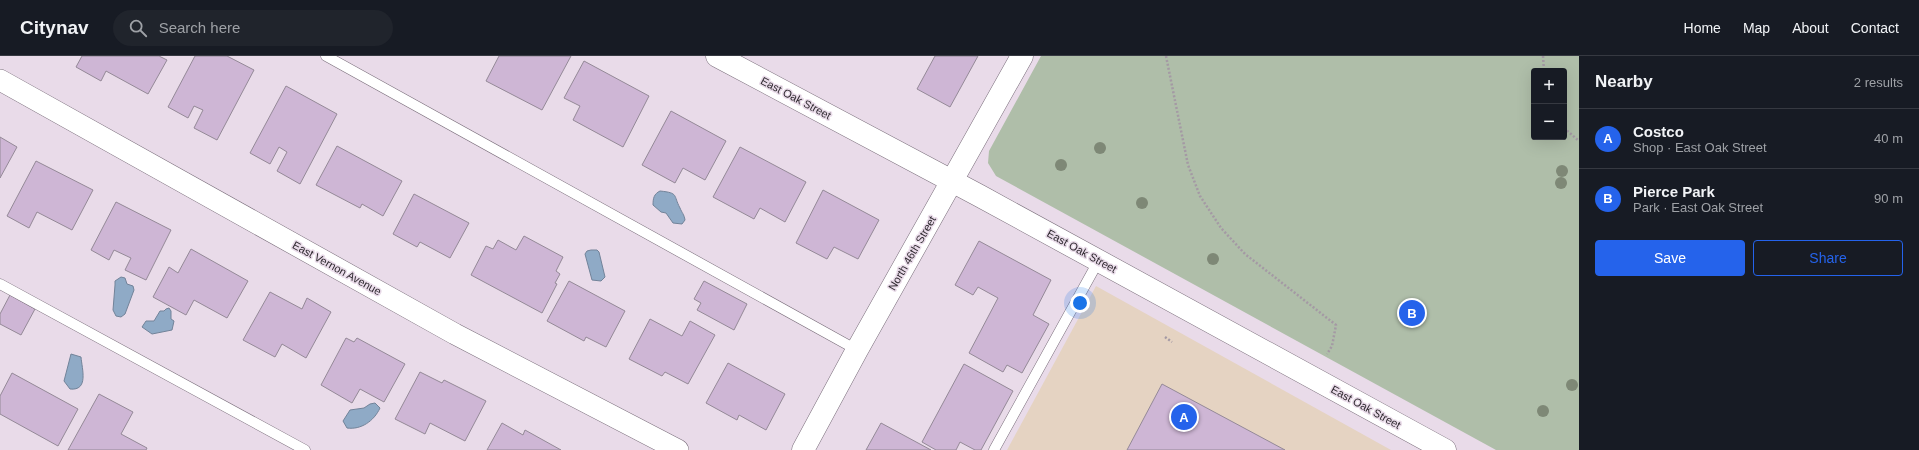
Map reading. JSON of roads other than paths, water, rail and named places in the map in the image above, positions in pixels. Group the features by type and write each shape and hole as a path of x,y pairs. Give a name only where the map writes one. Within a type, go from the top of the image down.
{"street":[{"name":"East Oak Street","path":"717,56 1099,260 1444,450"},
{"name":"North 46th Street","path":"803,450 857,350 953,182 1022,56"},
{"name":"East Vernon Avenue","path":"0,80 455,334 678,450"}],"lane":[{"path":"326,56 857,350"},
{"path":"994,450 1099,260"},
{"path":"0,284 305,450"}],"water":[{"path":"660,191 674,195 685,218 682,224 673,223 666,213 661,212 653,205 654,196"},
{"path":"597,250 599,252 605,277 601,281 592,280 585,254 587,251"},
{"path":"121,277 125,278 127,284 133,286 134,290 125,314 121,317 116,316 113,310 115,281"},
{"path":"169,308 171,311 171,319 174,321 172,330 152,334 142,327 146,321 154,321 160,311 164,311"},
{"path":"71,354 81,357 83,378 80,387 76,389 70,389 64,381"},
{"path":"375,403 380,408 371,421 357,428 347,428 343,421 350,410 364,408"}],"place":[{"name":"Pierce Park","path":"1412,313"},
{"name":"Costco","path":"1184,417"}]}
